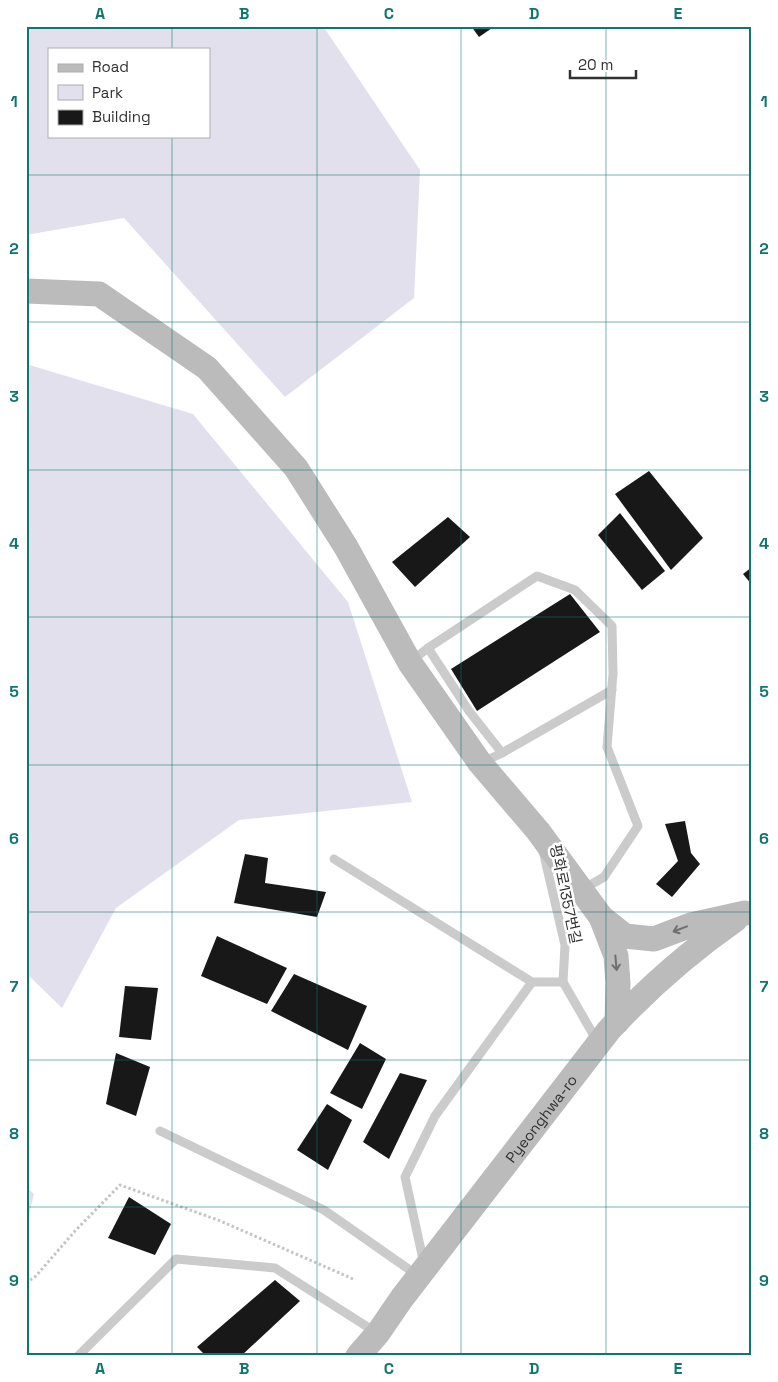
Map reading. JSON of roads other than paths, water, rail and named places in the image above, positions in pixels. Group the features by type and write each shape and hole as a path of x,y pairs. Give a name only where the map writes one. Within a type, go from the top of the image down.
{"street":[{"path":"26,291 99,294 207,368 296,468 346,548 419,656 491,758 538,831 601,917 625,936 654,940 691,925 748,911"},
{"name":"Pyeonghwa-ro","path":"358,1356 378,1333 422,1273 598,1044 617,1022 636,1002 693,952 748,911"},
{"path":"601,917 616,956 618,983 617,1022"}],"lane":[{"path":"419,656 537,576 575,590 612,626 612,690 608,747 638,826 604,876 581,890"},
{"path":"491,758 612,690"},
{"name":"평화로1357번길","path":"538,831 565,945 563,982"},
{"path":"334,859 532,982 563,982 598,1044"},
{"path":"422,1273 405,1177 435,1116 532,982"},
{"path":"160,1130 324,1210 422,1273"},
{"path":"78,1356 176,1259 275,1268 378,1333"}]}
